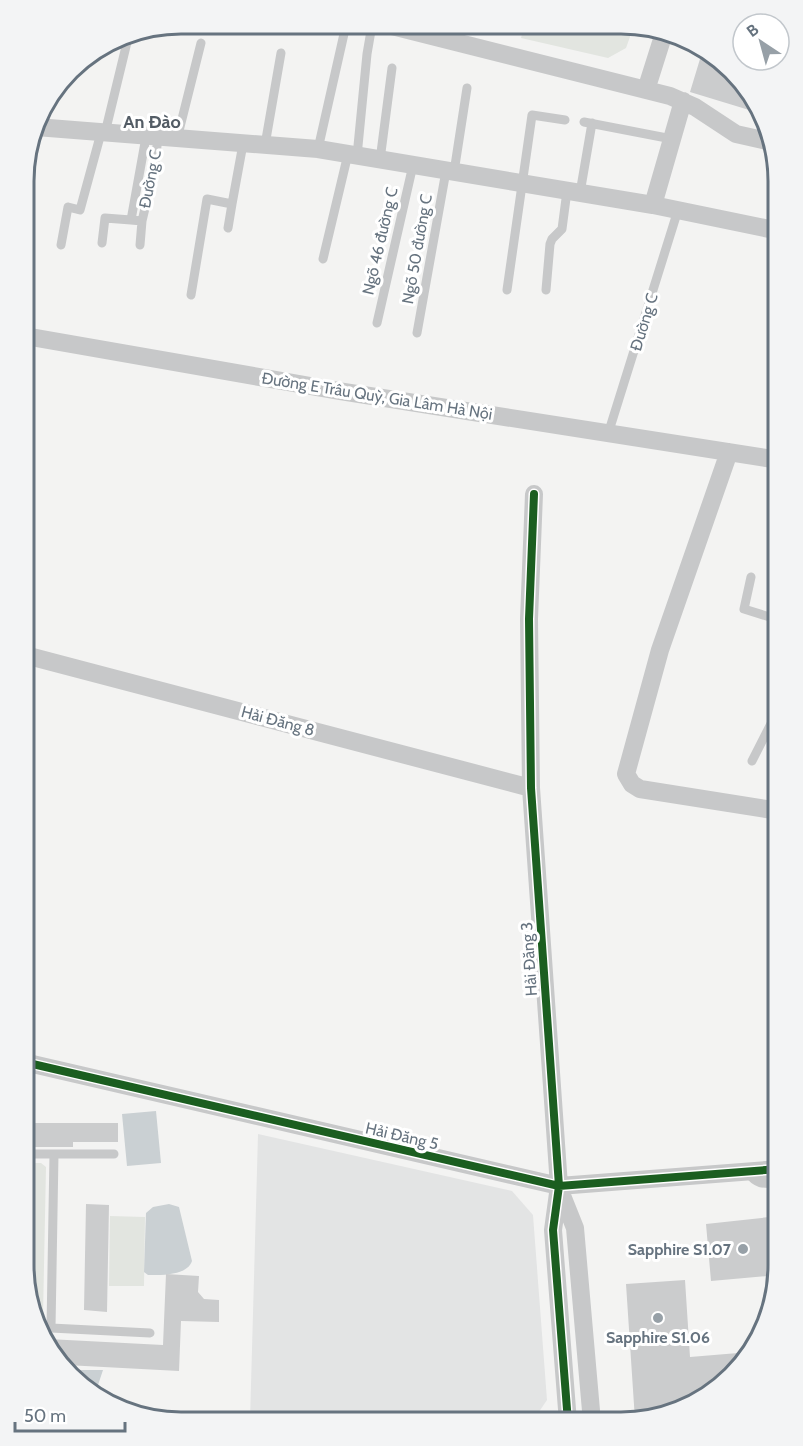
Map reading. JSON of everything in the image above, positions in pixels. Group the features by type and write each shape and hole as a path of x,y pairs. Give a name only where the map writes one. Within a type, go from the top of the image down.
{"street":[{"path":"425,34 684,101 736,134 763,140"},
{"path":"646,90 662,40"},
{"path":"653,205 684,101"},
{"name":"Đường C","path":"44,129 318,149 653,205 768,229"},
{"name":"Đường E Trâu Quỳ, Gia Lâm Hà Nội","path":"34,338 339,391 768,458"},
{"path":"729,452 660,650 626,774 632,784 640,789 768,809"},
{"name":"Hải Đăng 3","path":"534,494 529,619 531,788 559,1186 553,1230 567,1412"},
{"name":"Hải Đăng 8","path":"34,657 531,788"},
{"name":"Hải Đăng 5","path":"34,1064 559,1186 768,1170"},
{"name":"Hải Đăng 3","path":"559,1186 575,1228 591,1412"}],"lane":[{"path":"318,149 344,35"},
{"path":"323,259 353,155 370,35"},
{"name":"Đường C","path":"177,139 201,43"},
{"path":"62,245 68,207 80,210 126,46"},
{"path":"265,146 281,52"},
{"path":"380,160 392,68"},
{"path":"450,172 467,88"},
{"path":"507,290 532,115 565,120"},
{"path":"546,290 550,244 562,229 573,192 588,122 672,139"},
{"path":"142,221 131,220 152,138"},
{"name":"Đường C","path":"140,244 142,221 154,170 152,138"},
{"path":"228,228 243,144"},
{"name":"Ngõ 46 đường C","path":"377,323 413,165"},
{"name":"Ngõ 50 đường C","path":"417,333 450,172"},
{"path":"191,295 207,200 232,204"},
{"name":"Đường C","path":"608,434 678,210"},
{"name":"Đường C","path":"102,243 105,218 131,220"},
{"path":"752,577 744,609 768,617"},
{"path":"752,761 768,730"},
{"path":"34,1154 114,1154"},
{"path":"54,1154 51,1328 150,1333"},
{"path":"747,1172 753,1181 768,1184"}],"shaded area":[{"path":"522,34 631,35 626,48 608,58 521,38"},
{"path":"156,1111 161,1163 127,1166 122,1114"},
{"path":"258,1134 512,1191 533,1215 547,1400 539,1412 250,1412"},
{"path":"34,1163 41,1163 46,1167 43,1314 37,1293 34,1265"},
{"path":"169,1204 179,1207 192,1261 185,1270 179,1272 148,1275 144,1272 146,1213 153,1207"},
{"path":"110,1216 145,1217 144,1286 109,1286"},
{"path":"80,1370 103,1370 98,1385"}],"building":[{"path":"702,58 732,85 750,110 690,92"},
{"path":"34,1123 118,1123 118,1142 73,1142 73,1147 34,1147"},
{"path":"86,1204 109,1205 107,1312 84,1310"},
{"name":"Sapphire S1.07","path":"768,1217 768,1276 711,1281 706,1224"},
{"path":"166,1274 199,1276 198,1292 204,1299 219,1300 219,1322 181,1321 179,1371 76,1366 55,1339 163,1345"},
{"name":"Sapphire S1.06","path":"685,1280 690,1357 739,1353 726,1369 687,1396 669,1404 634,1411 626,1284"}],"cycle path":[{"path":"534,494 529,619 531,788 559,1186 553,1230 567,1412"},
{"path":"34,1064 559,1186 768,1170"}],"place":[{"name":"Sapphire S1.07","path":"743,1249"},
{"name":"Sapphire S1.06","path":"658,1318"}],"district":[{"name":"An Đào","path":"152,122"}]}
